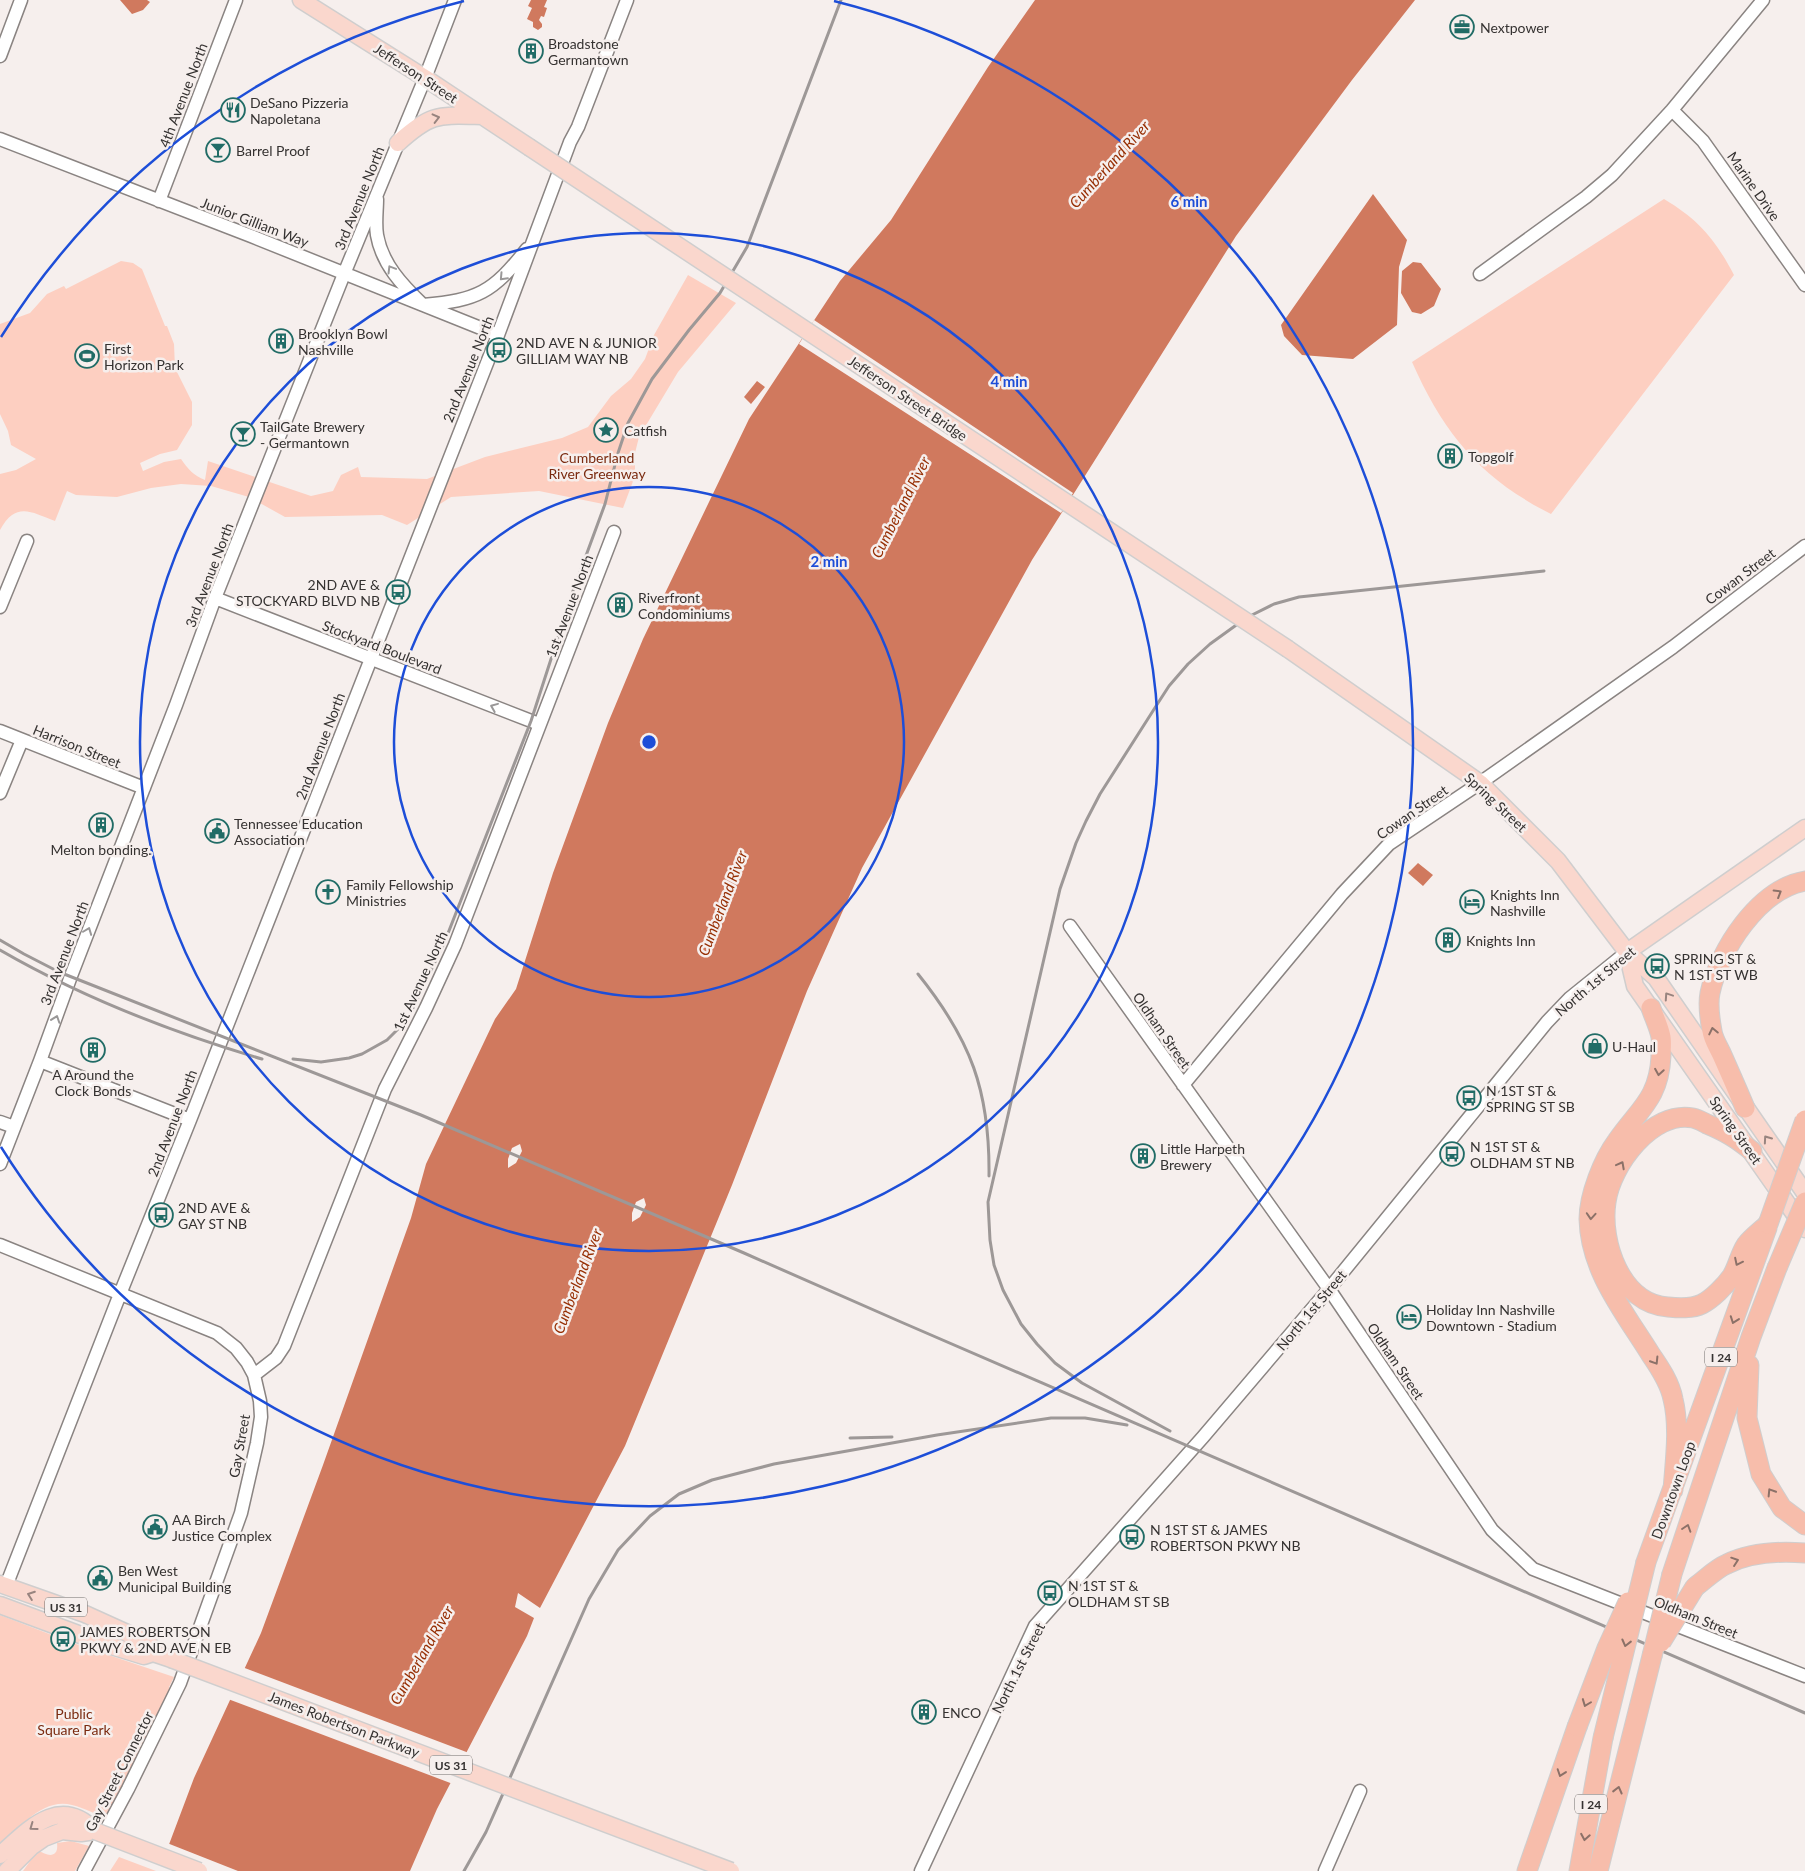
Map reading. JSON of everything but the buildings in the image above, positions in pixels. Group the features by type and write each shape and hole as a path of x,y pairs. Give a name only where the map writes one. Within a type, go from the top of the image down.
{"highway":[{"path":"1746,1108 1712,1033 1710,995 1719,964 1732,940 1750,917 1768,899 1787,887 1805,881"},
{"path":"1651,1008 1661,1038 1658,1082 1651,1097 1605,1158 1596,1184 1589,1218 1594,1255 1616,1301 1663,1374 1673,1399 1676,1437 1673,1490"},
{"path":"1752,1152 1730,1133 1693,1118 1670,1119 1642,1136 1626,1155 1613,1181 1606,1202 1606,1224 1611,1256 1623,1280 1638,1296 1656,1306 1693,1307 1702,1304 1713,1296 1731,1277 1747,1244 1768,1224"},
{"name":"Downtown Loop","path":"1578,1871 1603,1738 1646,1562 1805,1120"},
{"name":"Downtown Loop","path":"1598,1871 1672,1574 1751,1336 1805,1202"},
{"path":"1751,1336 1747,1418 1761,1474 1782,1508 1805,1525"},
{"path":"1652,1656 1695,1587 1726,1564 1750,1556 1776,1552 1805,1553"},
{"path":"1527,1871 1576,1727 1607,1648 1646,1562"}],"main road":[{"name":"Jefferson Street","path":"301,0 425,78 529,147"},
{"path":"398,143 416,126 436,117 449,115 482,116"},
{"name":"Jefferson Street Bridge","path":"529,147 1288,650"},
{"name":"Spring Street","path":"1288,650 1480,783 1558,861 1626,952 1656,978 1805,1193"},
{"name":"North 1st Street","path":"1626,952 1802,829"},
{"name":"Spring Street","path":"1626,952 1635,986 1805,1229"},
{"name":"James Robertson Parkway","path":"3,1585 85,1614 149,1643 153,1653"},
{"name":"James Robertson Parkway","path":"0,1606 144,1656 153,1653 171,1659 731,1871"},
{"path":"9,1862 31,1826 52,1817 70,1815 86,1821 95,1831 199,1871"},
{"path":"9,1862 44,1838 62,1830 81,1833 95,1831"}],"street":[{"path":"0,56 21,0"},
{"name":"4th Avenue North","path":"159,201 236,0"},
{"name":"3rd Avenue North","path":"0,1164 176,705 215,598 455,0"},
{"name":"2nd Avenue North","path":"3,1585 190,1120 498,335 570,142 578,127 627,0"},
{"path":"1480,274 1586,197 1612,175 1672,110 1763,0"},
{"name":"Marine Drive","path":"1672,110 1703,141 1805,285"},
{"name":"Junior Gilliam Way","path":"0,139 498,335"},
{"path":"377,192 377,234 383,254 391,271 403,286 423,305 467,299 480,294 498,282 534,239"},
{"name":"1st Avenue North","path":"254,1375 276,1358 284,1346 385,1089 426,1008 455,944 614,532"},
{"path":"0,607 27,541"},
{"name":"Cowan Street","path":"1182,1086 1342,894 1389,844 1480,783 1673,647 1805,546"},
{"name":"Stockyard Boulevard","path":"215,598 539,724"},
{"name":"Harrison Street","path":"0,731 144,788"},
{"path":"0,793 22,740"},
{"name":"Oldham Street","path":"1070,926 1182,1086 1329,1289 1492,1530 1533,1570 1805,1676"},
{"name":"North 1st Street","path":"921,1871 1035,1626 1157,1486 1203,1437 1329,1289 1547,1022 1570,998 1626,952"},
{"path":"40,1061 190,1120"},
{"path":"0,1122 14,1127"},
{"name":"Gay Street","path":"0,1245 217,1333 236,1348 254,1375 260,1400 261,1417 241,1513 180,1683"},
{"name":"Gay Street Connector","path":"84,1871 123,1798 180,1683"},
{"path":"1326,1868 1360,1791"}],"green space":[{"name":"Topgolf","path":"1664,199 1687,215 1705,231 1720,251 1734,275 1551,514 1504,485 1467,452 1437,411 1412,362"},
{"name":"Cumberland River Greenway","path":"121,261 133,263 142,269 174,344 175,368 192,402 192,425 177,450 160,454 140,463 143,471 164,462 181,459 191,471 205,480 208,461 311,496 333,491 341,475 358,467 361,477 427,479 485,457 562,438 588,427 611,396 631,379 645,359 654,335 688,275 736,303 678,372 639,437 635,453 635,476 623,508 539,491 451,497 407,525 382,515 285,517 249,497 211,486 181,484 151,488 117,497 76,495 67,491 55,521 24,511 12,515 0,530 0,474 16,470 36,459 11,445 8,431 0,414 0,324 30,313 47,294 64,286 66,289"},
{"name":"Public Square Park","path":"0,1615 70,1642 174,1677 169,1687 171,1690 109,1820 72,1805 61,1804 51,1806 41,1810 23,1823 0,1846"},
{"path":"71,1841 89,1846 75,1871 23,1871 38,1850 52,1855 55,1854 57,1843"},
{"path":"119,1857 156,1871 110,1871"}],"water":[{"path":"120,0 147,0 150,2 143,10 132,14"},
{"path":"531,0 547,0 544,7 547,8 544,17 541,16 539,20 542,27 538,30 533,27 533,22 527,19 532,8 528,6"},
{"name":"Cumberland River","path":"1035,0 1415,0 1352,80 1236,236 1032,560 862,868 807,991 732,1185 625,1446 540,1608 518,1593 515,1607 534,1618 527,1636 437,1809 410,1871 159,1871 194,1778 261,1633 411,1218 426,1164 495,1019 516,989 553,873 608,723 643,639 749,419 840,281 891,220 988,67"},
{"path":"1373,194 1407,240 1399,267 1397,325 1353,359 1302,355 1284,336 1281,325"},
{"path":"1413,262 1421,263 1441,289 1434,306 1421,314 1412,312 1401,293 1402,271"},
{"path":"757,381 765,387 751,404 744,397"},
{"path":"1418,863 1433,875 1423,886 1408,873"}],"pier":[{"path":"814,320 1073,493 1061,513 799,344"},
{"path":"520,1144 522,1151 516,1163 508,1168 508,1159 512,1148"},
{"path":"644,1198 646,1205 640,1217 632,1222 632,1213 636,1202"},
{"path":"242,1667 469,1753 453,1784 228,1699"},
{"path":"167,1843 238,1871 157,1871"}],"railway":[{"path":"293,1059 321,1062 362,1054 387,1040 410,1014 445,941 531,721 573,591 605,504 628,423 652,379 720,293 747,247 841,0"},
{"path":"1170,1431 1082,1383 1055,1363 1037,1344 1021,1324 1003,1290 994,1265 990,1240 988,1202 1060,889 1076,843 1100,794 1169,686 1188,664 1210,644 1246,618 1274,604 1299,597 1544,571"},
{"path":"0,940 59,972 421,1115 1805,1713"},
{"path":"0,950 63,983 128,1012 228,1049 262,1059"},
{"path":"918,974 952,1021 974,1068 986,1118 989,1176"},
{"path":"464,1871 486,1832 589,1599 618,1550 650,1516 679,1494 712,1480 774,1464 937,1435 1051,1418 1085,1418 1127,1425"},
{"path":"850,1438 892,1437"}],"place":[{"name":"Nextpower","path":"1462,27"},
{"name":"Broadstone Germantown","path":"531,51"},
{"name":"DeSano Pizzeria Napoletana","path":"233,110"},
{"name":"Barrel Proof","path":"218,150"},
{"name":"Brooklyn Bowl Nashville","path":"281,341"},
{"name":"2ND AVE N & JUNIOR GILLIAM WAY NB","path":"499,350"},
{"name":"First Horizon Park","path":"87,356"},
{"name":"Catfish","path":"606,430"},
{"name":"TailGate Brewery - Germantown","path":"243,434"},
{"name":"Topgolf","path":"1450,456"},
{"name":"2ND AVE & STOCKYARD BLVD NB","path":"398,592"},
{"name":"Riverfront Condominiums","path":"620,605"},
{"name":"Melton bonding.","path":"101,825"},
{"name":"Tennessee Education Association","path":"217,831"},
{"name":"Family Fellowship Ministries","path":"328,892"},
{"name":"Knights Inn Nashville","path":"1472,902"},
{"name":"Knights Inn","path":"1448,940"},
{"name":"SPRING ST & N 1ST ST WB","path":"1657,966"},
{"name":"U-Haul","path":"1595,1046"},
{"name":"A Around the Clock Bonds","path":"93,1050"},
{"name":"N 1ST ST & SPRING ST SB","path":"1469,1098"},
{"name":"N 1ST ST & OLDHAM ST NB","path":"1452,1154"},
{"name":"Little Harpeth Brewery","path":"1143,1156"},
{"name":"2ND AVE & GAY ST NB","path":"161,1215"},
{"name":"Holiday Inn Nashville Downtown - Stadium","path":"1409,1317"},
{"name":"AA Birch Justice Complex","path":"155,1527"},
{"name":"N 1ST ST & JAMES ROBERTSON PKWY NB","path":"1132,1537"},
{"name":"Ben West Municipal Building","path":"100,1578"},
{"name":"N 1ST ST & OLDHAM ST SB","path":"1050,1593"},
{"name":"JAMES ROBERTSON PKWY & 2ND AVE N EB","path":"63,1639"},
{"name":"ENCO","path":"924,1712"}]}
